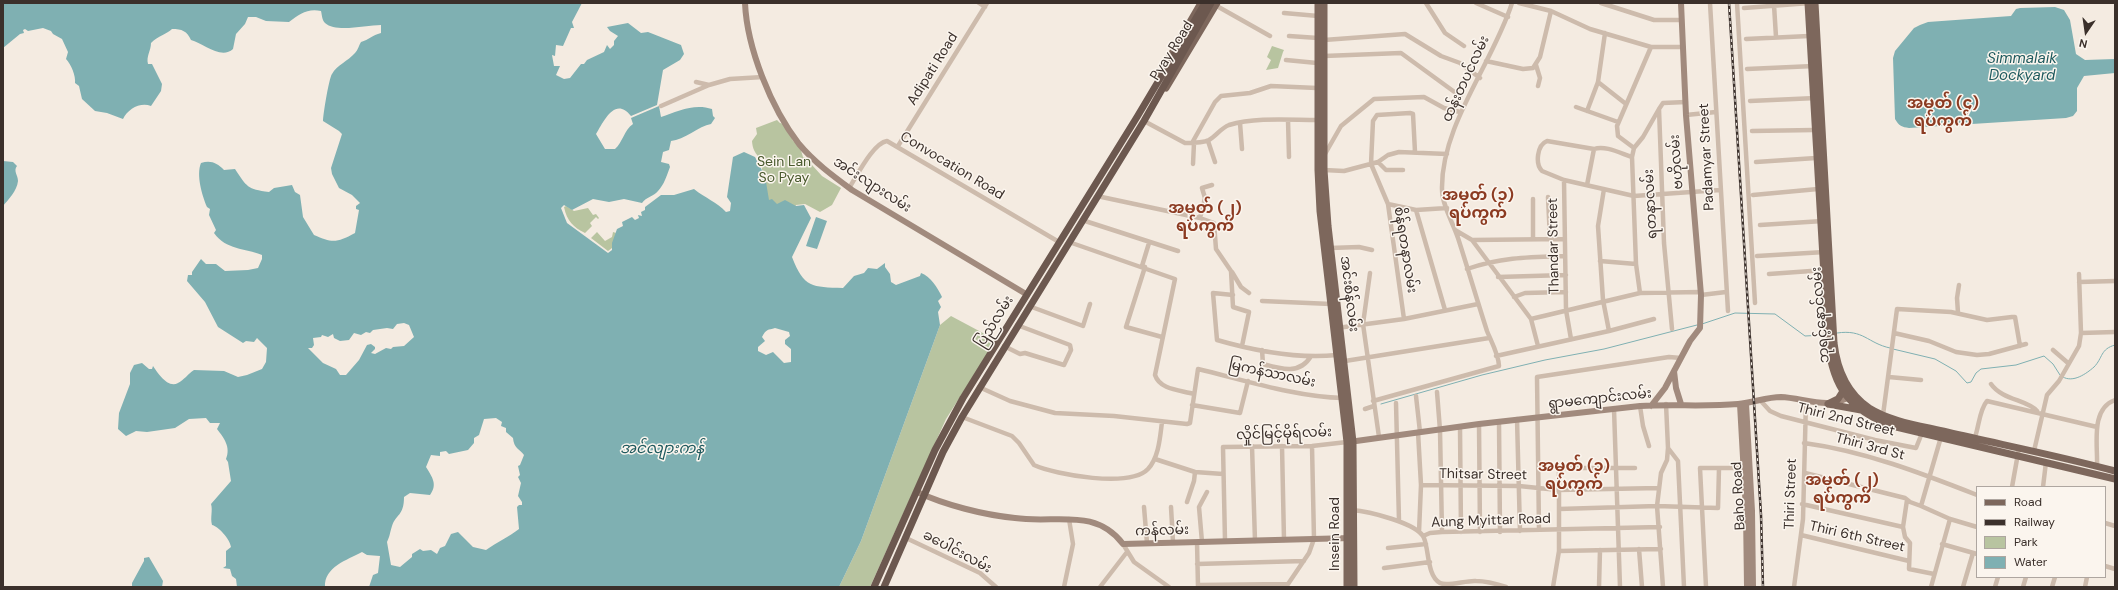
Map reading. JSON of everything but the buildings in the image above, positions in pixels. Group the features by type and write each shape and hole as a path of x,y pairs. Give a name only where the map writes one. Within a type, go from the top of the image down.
{"highway":[{"name":"ပြည်လမ်း","path":"874,587 950,421 1026,294 1159,82 1205,3"},
{"name":"Pyay Road","path":"1161,92 1214,4"},
{"name":"ပြည်လမ်း","path":"884,587 929,485 962,417 1004,346 1161,92"},
{"path":"980,370 987,374"},
{"path":"922,482 929,485"}],"main road":[{"name":"အင်းလျားလမ်း","path":"745,3 755,56 763,77 779,112 799,143 824,168 850,188 1026,294"},
{"name":"ပြည်လမ်း","path":"1159,82 1158,77 1167,59 1201,3"},
{"name":"အင်းစိန်လမ်း","path":"1318,3 1318,16 1324,56 1324,170 1337,328 1337,355 1350,442 1348,480"},
{"name":"အင်းစိန်လမ်း","path":"1324,3 1317,63 1320,211 1331,304 1345,361 1350,442 1351,510"},
{"name":"ဗဟိုလမ်း","path":"1681,3 1691,191 1701,294 1700,328 1681,358"},
{"name":"ဘုရင့်နောင်လမ်း","path":"1808,3 1810,66 1821,116 1831,269 1831,344 1834,375 1843,391 1882,418"},
{"name":"ဘုရင့်နောင်လမ်း","path":"1814,3 1818,66 1813,116 1821,252 1831,330"},
{"name":"Pyay Road","path":"1161,92 1164,91 1174,76 1214,4"},
{"path":"1029,306 1026,294 1039,290"},
{"name":"ဘုရင့်နောင်လမ်း","path":"1831,344 1851,396 1861,410 1923,431 2018,452 2030,453 2048,460"},
{"path":"1651,406 1665,388 1681,358"},
{"path":"1674,371 1676,388 1681,404"},
{"path":"1828,404 1838,398 1843,391"},
{"name":"ရွာမကျောင်းလမ်း","path":"1350,442 1517,419 1640,406 1666,404 1743,404 1781,397 1828,404 1838,403 1851,396"},
{"path":"1743,404 1747,587"},
{"name":"Baho Road","path":"1743,404 1752,511 1754,587"},
{"path":"1828,404 1861,410"},
{"path":"2048,460 2096,466 2115,471"},
{"path":"2048,460 2115,479"},
{"path":"2094,474 2096,466"},
{"name":"Insein Road","path":"1347,587 1351,538 1351,510 1348,480"},
{"name":"ကန်လမ်း","path":"917,492 925,496 1015,519 1069,519 1092,522 1108,528 1123,544 1351,538"},
{"path":"1351,538 1354,587"}],"street":[{"path":"979,3 986,5"},
{"path":"1426,3 1445,33 1464,46"},
{"name":"ထန်းတပင်လမ်း","path":"1373,404 1499,366 1442,189 1447,154 1460,112 1468,102 1480,78 1486,61 1508,17 1512,3"},
{"path":"1519,3 1551,11 1575,23 1651,47 1684,47"},
{"path":"1602,3 1654,20 1682,20"},
{"name":"Padamyar Street","path":"1710,3 1728,311"},
{"path":"1737,3 1755,303"},
{"path":"1744,8 1814,3"},
{"path":"1214,4 1270,36"},
{"path":"1478,4 1508,17"},
{"name":"Adipati Road","path":"898,146 986,5"},
{"path":"1774,5 1776,37"},
{"path":"1486,61 1523,69 1533,68 1540,56 1551,11"},
{"path":"1284,13 1318,16"},
{"path":"1588,111 1598,82 1605,33"},
{"path":"1289,36 1321,39 1405,34 1441,56 1460,63 1480,78"},
{"path":"1746,39 1809,36"},
{"path":"1634,148 1618,136 1618,122 1651,47"},
{"path":"1324,56 1401,53 1460,96"},
{"path":"1286,60 1317,63"},
{"path":"1536,65 1540,78 1538,86"},
{"path":"1747,69 1818,66"},
{"path":"662,106 709,85 730,79 763,77"},
{"path":"696,82 709,85"},
{"path":"1598,82 1626,104"},
{"path":"1193,164 1193,143 1215,102 1221,96 1250,93 1271,86 1317,88"},
{"path":"1324,156 1341,126 1374,99 1424,97 1444,108 1460,112"},
{"path":"1750,101 1816,98"},
{"path":"1640,293 1636,264 1632,157 1634,148 1643,137 1663,103 1686,102"},
{"path":"1576,107 1618,122"},
{"name":"ရတနာလမ်း","path":"1659,109 1662,193 1668,293 1672,329"},
{"path":"1686,115 1716,112"},
{"path":"1371,164 1373,121 1377,115 1413,114 1415,152"},
{"path":"1813,116 1821,116"},
{"path":"1144,120 1185,143 1193,143 1208,140 1227,126 1240,123 1317,120"},
{"path":"1288,120 1289,157"},
{"path":"1240,123 1242,149"},
{"path":"1752,131 1814,130"},
{"name":"Convocation Road","path":"850,188 878,145 887,140 1059,242"},
{"path":"1208,140 1215,162"},
{"path":"1632,157 1608,149 1594,149 1546,141 1542,144 1538,155 1540,169 1542,171 1564,180 1634,196 1720,190"},
{"path":"1587,185 1594,149"},
{"path":"1324,170 1344,170 1371,164 1378,162 1388,155 1415,152 1447,154"},
{"path":"1756,162 1816,158"},
{"path":"1378,162 1386,170 1403,170"},
{"name":"စိန်ရတနာလမ်း","path":"1371,164 1388,204 1404,319"},
{"name":"Thandar Street","path":"1564,180 1566,310 1571,339"},
{"path":"1200,218 1205,198 1202,188 1212,185"},
{"path":"1604,189 1598,226 1603,300 1610,331"},
{"path":"1753,195 1818,189"},
{"path":"1097,196 1200,218 1214,223 1216,249 1241,287 1249,293"},
{"path":"1548,197 1550,239"},
{"path":"1533,200 1533,239"},
{"path":"1388,204 1416,210 1447,208"},
{"path":"1416,210 1445,310"},
{"path":"1082,220 1149,243 1178,251"},
{"path":"1760,225 1827,220"},
{"path":"1455,230 1472,240 1487,262 1531,318 1538,346"},
{"path":"1472,240 1564,239"},
{"path":"980,387 1010,400 1056,413 1114,416 1189,424 1194,394 1163,386 1157,382 1155,374 1175,279 1143,266 1069,242"},
{"path":"1149,243 1126,327 1162,337"},
{"path":"1330,248 1359,248 1372,250"},
{"path":"1757,256 1829,252"},
{"path":"1467,269 1487,262 1508,258 1566,256"},
{"path":"1600,261 1636,264"},
{"path":"1769,274 1831,269"},
{"path":"1231,271 1233,307 1249,312 1242,346"},
{"path":"1370,273 1363,324 1373,404 1380,438"},
{"path":"2030,453 2039,413 2047,395 2059,381 2079,346 2082,333 2079,274"},
{"path":"1498,276 1566,275"},
{"path":"2079,282 2115,282"},
{"path":"1958,313 1957,298 1959,285"},
{"path":"1514,297 1525,293 1566,292"},
{"path":"1531,318 1603,300 1640,293 1701,294 1726,292"},
{"path":"1233,295 1213,293 1217,340 1262,350 1311,356 1337,355"},
{"path":"1262,301 1331,304"},
{"path":"1029,306 1082,326 1090,304"},
{"path":"1337,328 1404,319 1478,304"},
{"path":"1882,418 1889,377 1891,345 1894,333 1896,309 1958,313 1987,320 2015,318 2020,346"},
{"path":"1496,356 1610,331 1654,319"},
{"path":"1004,346 1020,354 1026,353 1064,365 1072,350 1070,345 1017,326"},
{"path":"2082,333 2115,332"},
{"path":"1894,333 1929,342 1956,352 1977,355 1989,354 2026,344"},
{"path":"1345,361 1490,338"},
{"path":"1262,350 1263,364 1291,370 1304,366 1311,356"},
{"path":"2053,350 2068,363"},
{"path":"1539,530 1539,417 1537,377 1669,357 1681,358"},
{"name":"မြကန်သာလမ်း","path":"1194,394 1198,370 1310,394 1343,398"},
{"path":"1889,377 1921,380"},
{"path":"1192,405 1240,412 1248,381"},
{"path":"1991,384 2013,401 2032,407 2039,413"},
{"path":"1437,392 1442,485 1442,532"},
{"path":"1416,396 1421,485 1419,532"},
{"name":"Thiri 2nd Street","path":"1760,400 1770,411 1875,440 1916,448 1923,431"},
{"path":"2096,466 2097,427 2099,414 2107,404 2115,400"},
{"name":"Thiri Street","path":"1795,587 1801,535 1805,473 1804,443 1806,401"},
{"path":"1974,442 1979,429 1983,404 1987,401 2097,427"},
{"path":"1396,403 1399,521"},
{"path":"1365,408 1373,404"},
{"path":"1663,587 1660,527 1657,506 1661,473 1667,460 1668,448 1666,404"},
{"path":"1640,406 1643,426 1649,446"},
{"path":"1614,409 1620,587"},
{"path":"962,417 1012,436 1019,443 1034,465 1062,474 1101,479 1134,476 1147,470 1155,459 1162,422"},
{"path":"1517,419 1520,531"},
{"path":"1499,422 1501,486 1500,532"},
{"path":"1479,424 1480,532"},
{"path":"1460,427 1462,485 1461,532"},
{"path":"1921,507 1942,434"},
{"name":"လှိုင်မြင့်မိုရ်လမ်း","path":"1223,474 1223,447 1312,446 1350,442"},
{"name":"Thiri 3rd St","path":"1804,443 1823,445 1888,462 1976,495"},
{"path":"1252,446 1255,541"},
{"path":"1282,446 1284,540"},
{"path":"1207,492 1199,507 1199,542 1197,564 1198,586 1287,585 1304,561 1314,539 1312,446"},
{"path":"1668,448 1678,461 1684,587"},
{"path":"2012,486 2018,452"},
{"path":"1155,459 1195,472 1223,474 1225,541"},
{"path":"2043,486 2048,460"},
{"path":"1554,587 1560,551 1558,490 1560,468 1635,468"},
{"path":"1706,587 1700,468 1744,468"},
{"path":"1559,509 1657,506 1718,508 1719,468"},
{"path":"1187,502 1194,481 1195,472"},
{"path":"1805,473 1871,488 1907,500 1950,519 1976,527"},
{"name":"Thitsar Street","path":"1421,485 1519,486 1558,490 1659,488"},
{"path":"1907,500 1903,527 1905,537 1910,543 1909,568 1934,574"},
{"path":"1802,504 1903,527"},
{"path":"1144,507 1147,543"},
{"path":"1171,507 1173,542"},
{"path":"1351,510 1399,521 1419,532 1423,536 1426,544 1436,580 1441,583 1477,581 1506,587"},
{"path":"1064,587 1073,544 1069,519"},
{"path":"1931,587 1950,519"},
{"name":"Aung Myittar Road","path":"1423,536 1430,533 1442,532 1500,532 1660,527"},
{"name":"Thiri 6th Street","path":"1801,535 1909,561"},
{"name":"ခပေါင်းလမ်း","path":"906,538 980,573 996,587"},
{"path":"1123,544 1134,562 1169,587"},
{"path":"1388,548 1426,544"},
{"path":"1942,544 1975,554 1963,587"},
{"path":"1639,549 1642,587"},
{"path":"1560,551 1661,549"},
{"path":"1599,587 1600,550"},
{"path":"1100,587 1127,552"},
{"path":"1197,564 1304,561"},
{"path":"1384,568 1430,562"},
{"path":"1453,587 1462,582"}],"green space":[{"path":"1272,46 1284,50 1278,68 1266,70 1271,60 1267,57"},
{"name":"Sein Lan So Pyay","path":"777,120 780,123 787,125 793,141 799,144 803,157 811,160 812,165 822,176 841,188 832,205 820,212 805,204 796,205 795,208 755,221 762,169 760,160 753,149 752,141 757,134 756,128"},
{"path":"566,206 574,211 588,208 593,215 596,214 599,218 598,219 596,217 590,223 592,226 585,233 574,226 569,220 565,212 564,207"},
{"path":"597,232 605,241 612,237 613,232 616,233 612,248 608,251 591,238"},
{"path":"951,316 996,340 946,419 870,587 839,587 861,541 940,325"}],"water":[{"name":"အင်လျားကန်","path":"3,3 582,3 572,22 574,28 571,28 563,46 556,45 555,56 552,55 554,66 560,66 556,75 564,79 570,78 581,64 584,64 587,60 604,52 607,45 610,49 614,45 614,41 618,36 607,27 628,23 641,33 648,32 681,45 684,54 680,60 663,70 657,105 631,116 625,110 615,109 606,117 596,134 605,149 615,149 633,124 631,118 659,106 661,117 686,108 706,107 712,109 713,116 715,118 711,124 671,141 669,150 663,152 661,162 669,164 670,167 665,180 656,193 642,203 624,199 609,202 593,199 572,210 564,205 561,208 567,223 608,253 612,250 612,243 617,229 623,226 622,222 632,217 635,220 639,218 638,215 642,216 641,212 645,210 645,207 661,195 674,195 694,189 719,205 726,212 730,211 731,203 727,197 733,157 744,152 755,157 765,176 769,200 772,199 777,204 785,200 796,206 804,205 811,218 792,257 801,275 810,284 824,287 843,288 854,276 864,273 868,268 877,269 885,263 885,267 890,274 891,282 896,285 920,276 921,273 928,277 942,297 938,301 941,307 938,312 940,325 861,541 839,587 369,587 373,575 378,573 380,556 367,555 362,552 343,561 332,569 328,574 325,587 237,587 236,579 232,576 230,569 223,568 226,566 226,551 231,547 230,544 223,533 212,525 211,522 211,504 231,481 228,462 226,459 228,451 227,447 224,439 217,429 220,423 210,423 206,418 189,419 175,428 147,432 136,431 126,436 118,429 119,413 130,384 130,373 134,365 142,363 149,369 152,369 153,366 163,379 170,384 174,384 180,382 194,370 224,371 238,377 262,369 266,362 267,348 257,338 254,342 246,341 243,343 218,327 205,302 187,281 188,275 192,275 192,272 201,259 206,264 216,264 225,271 258,268 262,259 262,255 224,243 214,233 216,230 209,215 210,209 207,207 200,185 199,173 201,163 214,163 224,170 235,169 248,186 256,190 269,192 274,188 292,185 295,192 300,195 303,217 314,235 334,241 344,239 355,233 359,210 356,209 356,206 360,203 352,195 339,188 332,174 331,168 342,134 323,121 323,117 332,74 355,53 361,42 381,33 381,25 336,28 325,23 321,11 316,10 304,12 289,22 266,21 256,17 248,17 245,24 236,34 233,49 223,53 212,50 191,40 188,34 184,31 172,29 151,43 148,56 148,64 152,64 162,84 161,91 151,106 143,105 135,107 125,115 123,119 107,113 95,111 82,99 79,86 75,83 73,70 66,59 68,52 62,39 53,34 51,31 43,28 28,31 25,29 23,30 24,33 20,34 3,48","holes":["404,323 409,325 414,337 404,346 393,347 391,349 386,348 375,354 371,353 375,347 371,344 367,345 359,360 346,375 340,375 336,369 323,363 308,348 312,348 314,345 313,338 321,337 322,335 328,337 333,334 334,338 340,341 349,340 354,333 361,335 366,332 370,333 373,330 387,328 393,329 397,324","775,328 789,332 790,336 785,340 785,344 791,349 791,362 784,363 773,352 766,355 758,351 758,347 765,341 762,337 765,332","496,418 502,422 501,426 506,428 506,432 513,438 516,446 524,455 520,465 518,466 520,475 518,477 521,483 518,496 522,502 522,505 517,507 519,529 486,550 473,547 458,532 451,534 445,546 440,548 437,554 431,550 423,551 420,549 412,554 412,557 400,567 391,565 387,542 392,526 403,508 404,497 410,493 430,495 434,484 426,467 431,455 440,456 440,452 446,451 449,454 468,450 474,443 474,438 479,435 484,419"]},
{"name":"Simmalaik Dockyard","path":"2055,7 2064,10 2070,20 2076,54 2085,60 2115,59 2115,73 2084,76 2077,88 2077,111 2073,116 2066,118 1909,128 1901,126 1896,121 1893,58 1895,51 1914,28 1928,22 2011,16 2016,9 2020,8"},
{"path":"3,161 13,162 17,166 16,171 18,181 14,192 3,206"},
{"path":"816,217 827,221 817,249 806,246"},
{"path":"149,557 163,581 162,587 132,587 132,583 144,561 144,558"}],"waterway":[{"path":"1702,324 1735,313 1775,314 1805,336 1824,335"},
{"path":"1381,404 1482,375 1545,360 1604,349 1697,325"},
{"path":"1837,333 1853,333 1890,348"},
{"path":"2063,377 2071,379 2083,375 2097,364 2104,351 2115,345"},
{"path":"1893,349 1935,359 1956,371 1967,383 1971,382 1976,373 1981,369 2016,365 2044,356 2053,364 2060,375"}],"railway":[{"path":"1729,3 1761,515 1763,587"}],"district":[{"name":"အမှတ် (၄) ရပ်ကွက်","path":"1943,113"},
{"name":"အမှတ် (၁) ရပ်ကွက်","path":"1478,205"},
{"name":"အမှတ် (၂) ရပ်ကွက်","path":"1205,218"},
{"name":"အမှတ် (၁) ရပ်ကွက်","path":"1574,476"},
{"name":"အမှတ် (၂) ရပ်ကွက်","path":"1842,490"}]}
